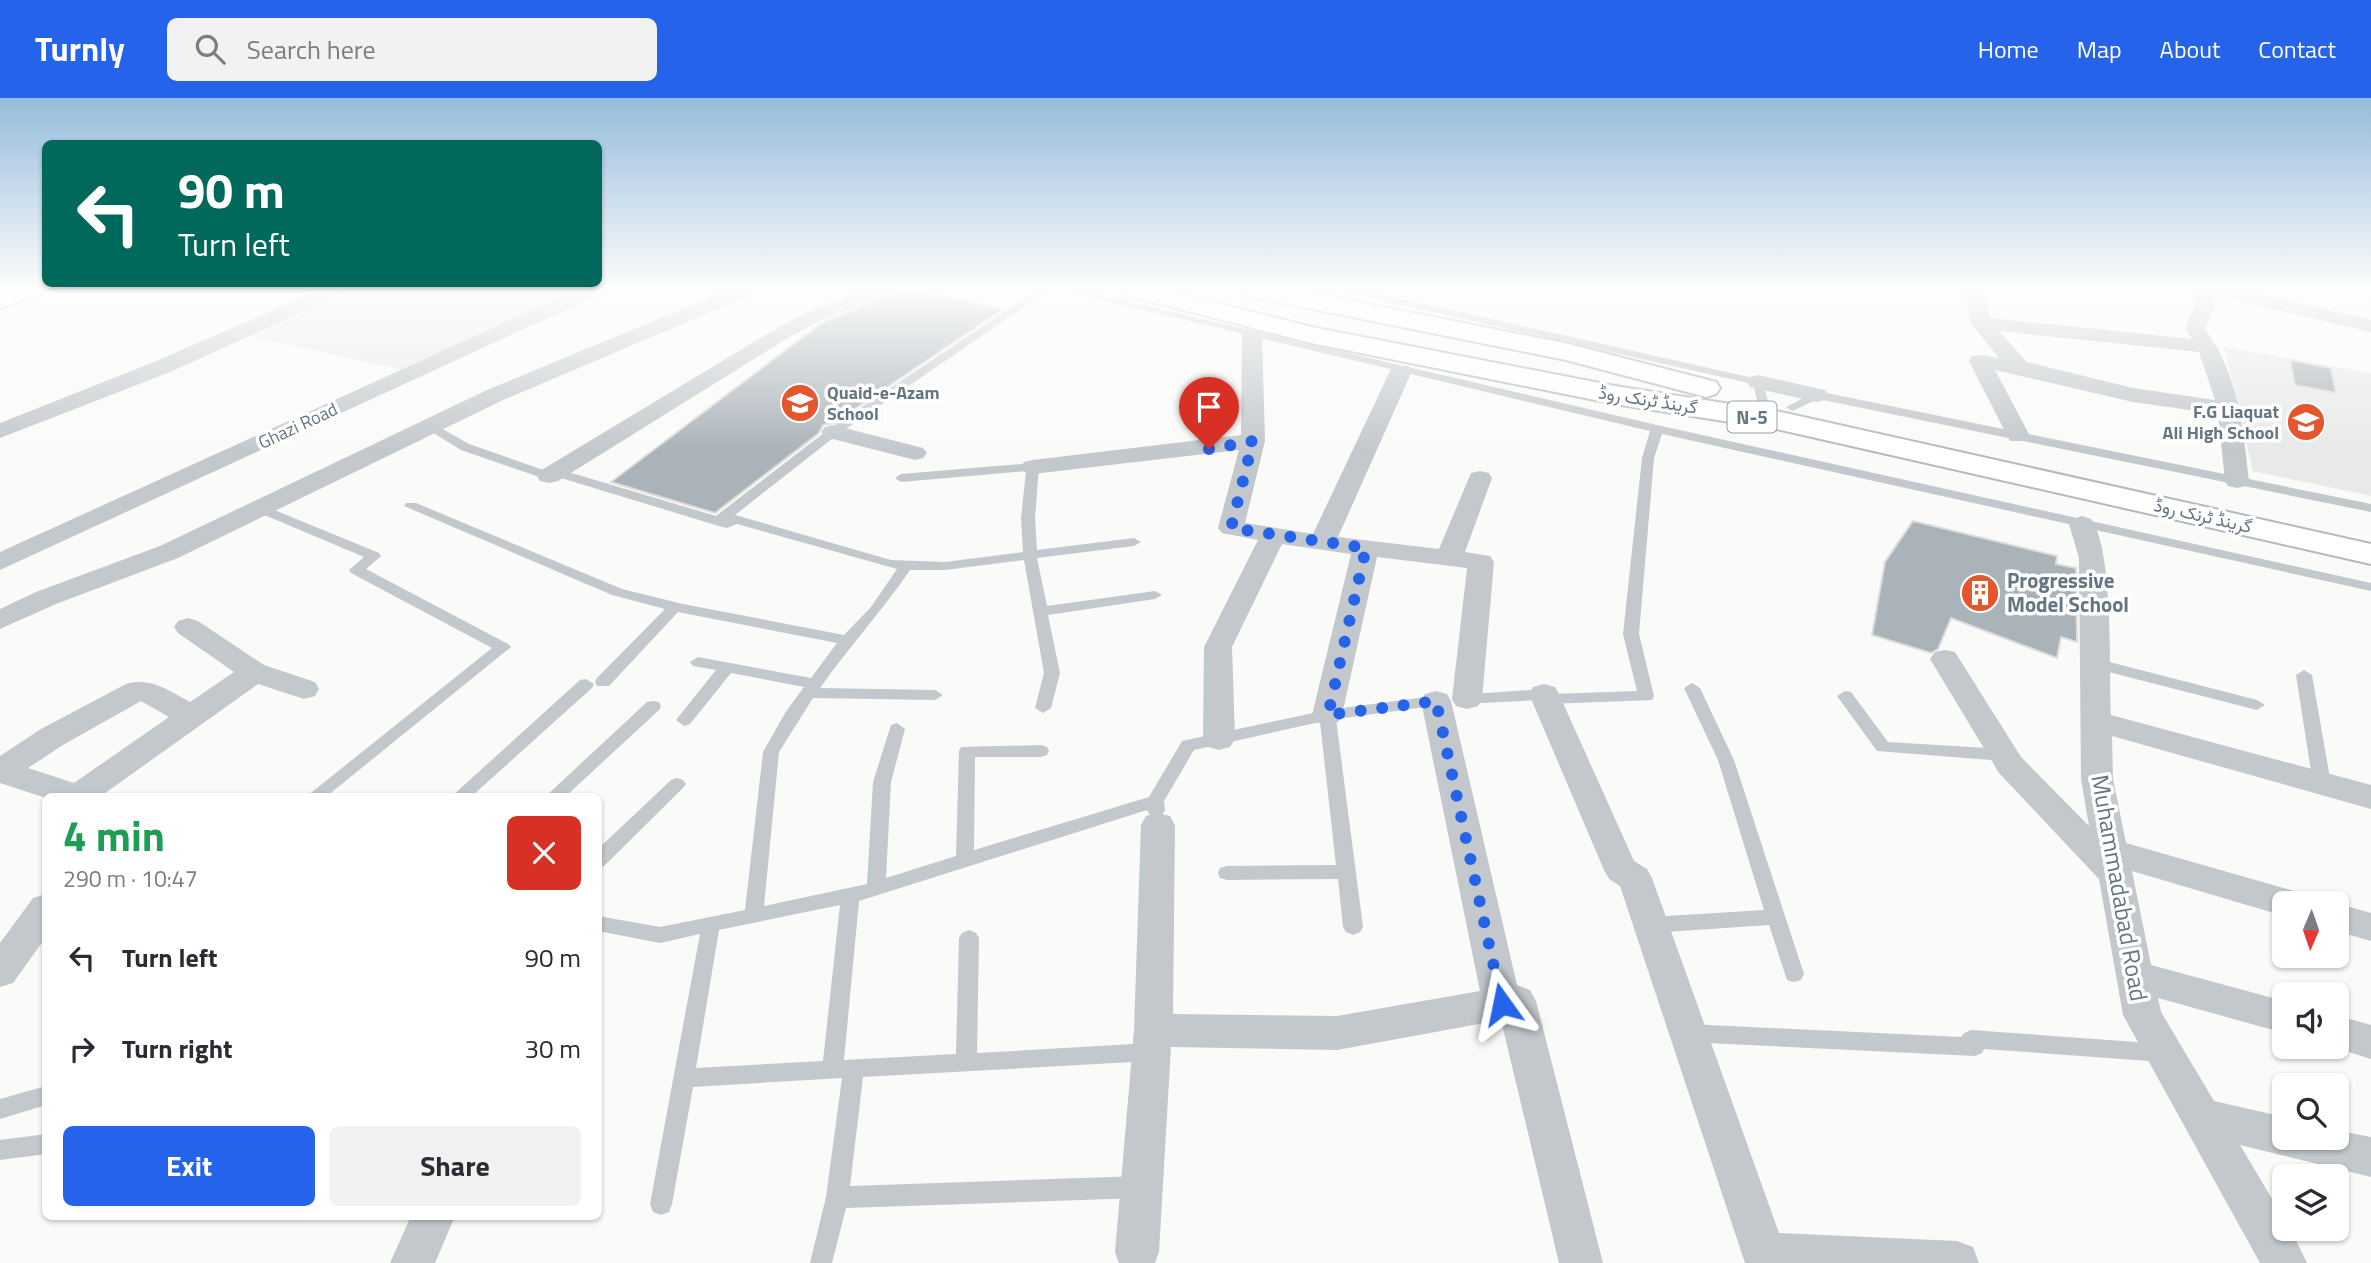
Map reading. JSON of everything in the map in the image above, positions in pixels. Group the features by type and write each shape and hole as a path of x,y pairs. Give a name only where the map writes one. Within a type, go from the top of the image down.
{"main road":[{"name":"گرینڈ ٹرنک روڈ","path":"1350,343 1615,395 1786,406 2371,554"},
{"path":"1401,343 1429,349 1445,343"},
{"name":"گرینڈ ٹرنک روڈ","path":"1526,343 1786,406 2371,530"},
{"path":"1716,390 1508,348 1492,351 1500,359 1786,406 1796,458"}],"street":[{"path":"0,431 215,343"},
{"name":"Ghazi Road","path":"0,562 477,343"},
{"path":"0,620 46,598 169,552 428,426 618,343"},
{"path":"549,476 765,343"},
{"path":"1252,343 1253,441 1231,528 1322,543 1481,562 1452,700 1502,1004"},
{"path":"1999,343 2019,367"},
{"path":"2174,343 2208,347"},
{"path":"2205,343 2229,410 2237,481"},
{"path":"2018,436 1980,361 2019,367 2133,395 2229,410"},
{"path":"1322,543 1401,371"},
{"path":"833,432 915,453"},
{"path":"1033,467 1253,441"},
{"path":"1449,558 1479,478"},
{"name":"Muhammadabad Road","path":"2082,524 2092,558 2097,779 2142,1015 2285,1263"},
{"path":"1219,739 1218,647 1274,535"},
{"path":"1328,715 1366,548"},
{"path":"188,627 254,672 304,689"},
{"path":"1945,659 2010,765 2113,864 2272,899"},
{"path":"82,793 254,672"},
{"path":"1,770 52,737 137,691 146,691 191,716"},
{"path":"1546,697 1621,870 1635,878 1764,1254 1957,1263"},
{"path":"2096,721 2371,797"},
{"path":"1,770 69,793"},
{"path":"1137,1252 1152,1041 1156,813"},
{"path":"0,972 42,918"},
{"path":"2349,921 2371,927"},
{"path":"2135,976 2272,1014"},
{"path":"1152,1041 1337,1033 1517,1001 1581,1263"},
{"path":"2349,1036 2371,1042"},
{"path":"2201,1117 2272,1134"},
{"path":"2341,1150 2371,1157"},
{"path":"412,1263 431,1220"}],"lane":[{"path":"719,522 833,432 964,343"},
{"path":"1293,343 1401,371 1657,429 2371,587"},
{"path":"1561,343 1786,406 2018,436 2371,508"},
{"path":"428,426 465,447 549,476 561,474 719,522 727,524 736,519 906,566 945,566 1134,542"},
{"path":"602,924 660,935 850,895 965,860 1156,813 1188,745 1328,715 1452,700 1646,696 1631,634 1648,458 1657,429"},
{"path":"901,478 1033,467 1028,518 1030,555 1052,673 1043,708"},
{"path":"411,506 617,592 675,607 847,640"},
{"path":"260,508 374,556 356,570 503,647 320,793"},
{"path":"754,915 771,752 847,640 876,610 906,566"},
{"path":"1041,611 1155,595"},
{"path":"465,793 594,683 675,607"},
{"path":"698,662 812,689 934,695"},
{"path":"2094,663 2257,705"},
{"path":"684,720 727,668"},
{"path":"2304,675 2322,784"},
{"path":"1692,688 1726,760 1794,974"},
{"path":"1845,696 1883,747 2004,755"},
{"path":"558,793 653,706"},
{"path":"1328,715 1353,927"},
{"path":"876,888 881,782 897,729"},
{"path":"965,860 967,751 1041,751"},
{"path":"602,857 677,784"},
{"path":"1227,873 1347,872"},
{"path":"821,1262 837,1197 850,895"},
{"path":"1651,925 1776,917"},
{"path":"662,1204 711,924"},
{"path":"966,1062 969,938"},
{"path":"1688,1033 1975,1047 1971,1039 2164,1053"},
{"path":"684,1078 966,1062 1152,1041"},
{"path":"0,1109 42,1095"},
{"path":"0,1150 42,1145"},
{"path":"837,1197 1141,1187"}],"shaded area":[{"path":"284,343 468,343 406,371"},
{"name":"F.G Liaquat Ali High School","path":"2224,347 2371,373 2371,496 2253,471"}],"building":[{"name":"Quaid-e-Azam School","path":"795,343 952,343 834,423 823,425 819,433 715,513 611,482"},
{"name":"F.G Liaquat Ali High School","path":"2290,360 2331,368 2336,393 2295,385"},
{"name":"Progressive Model School","path":"1913,521 2057,556 2056,564 2076,568 2077,642 2061,637 2057,658 1951,618 1938,649 1931,653 1872,635 1885,562"}],"place":[{"name":"Quaid-e-Azam School","path":"800,403"},
{"name":"F.G Liaquat Ali High School","path":"2306,422"},
{"name":"Progressive Model School","path":"1980,593"}],"route":[{"path":"1209,449 1253,441 1231,528 1366,548 1328,715 1436,701 1502,1004"}]}
